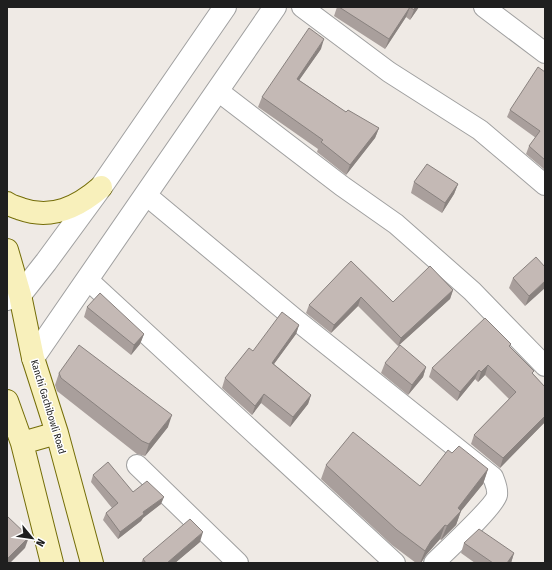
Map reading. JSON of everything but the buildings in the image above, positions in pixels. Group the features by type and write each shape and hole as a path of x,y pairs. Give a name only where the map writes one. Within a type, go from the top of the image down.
{"main road":[{"path":"7,203 33,213 53,212 85,201 101,187"},
{"name":"Kanchi Gachibowli Road","path":"7,250 14,297 57,433 92,563"},
{"path":"8,411 22,443 52,563"},
{"path":"22,443 57,433"}],"street":[{"path":"14,297 101,187 225,7"},
{"path":"33,358 275,7"},
{"path":"302,7 389,72 480,130 545,184"},
{"path":"484,7 545,53"},
{"path":"218,91 342,186 396,224 472,291 545,366"},
{"path":"146,195 295,319 492,477 497,487 497,496 485,512 434,563"},
{"path":"88,280 395,563"},
{"path":"137,465 238,563"}]}
